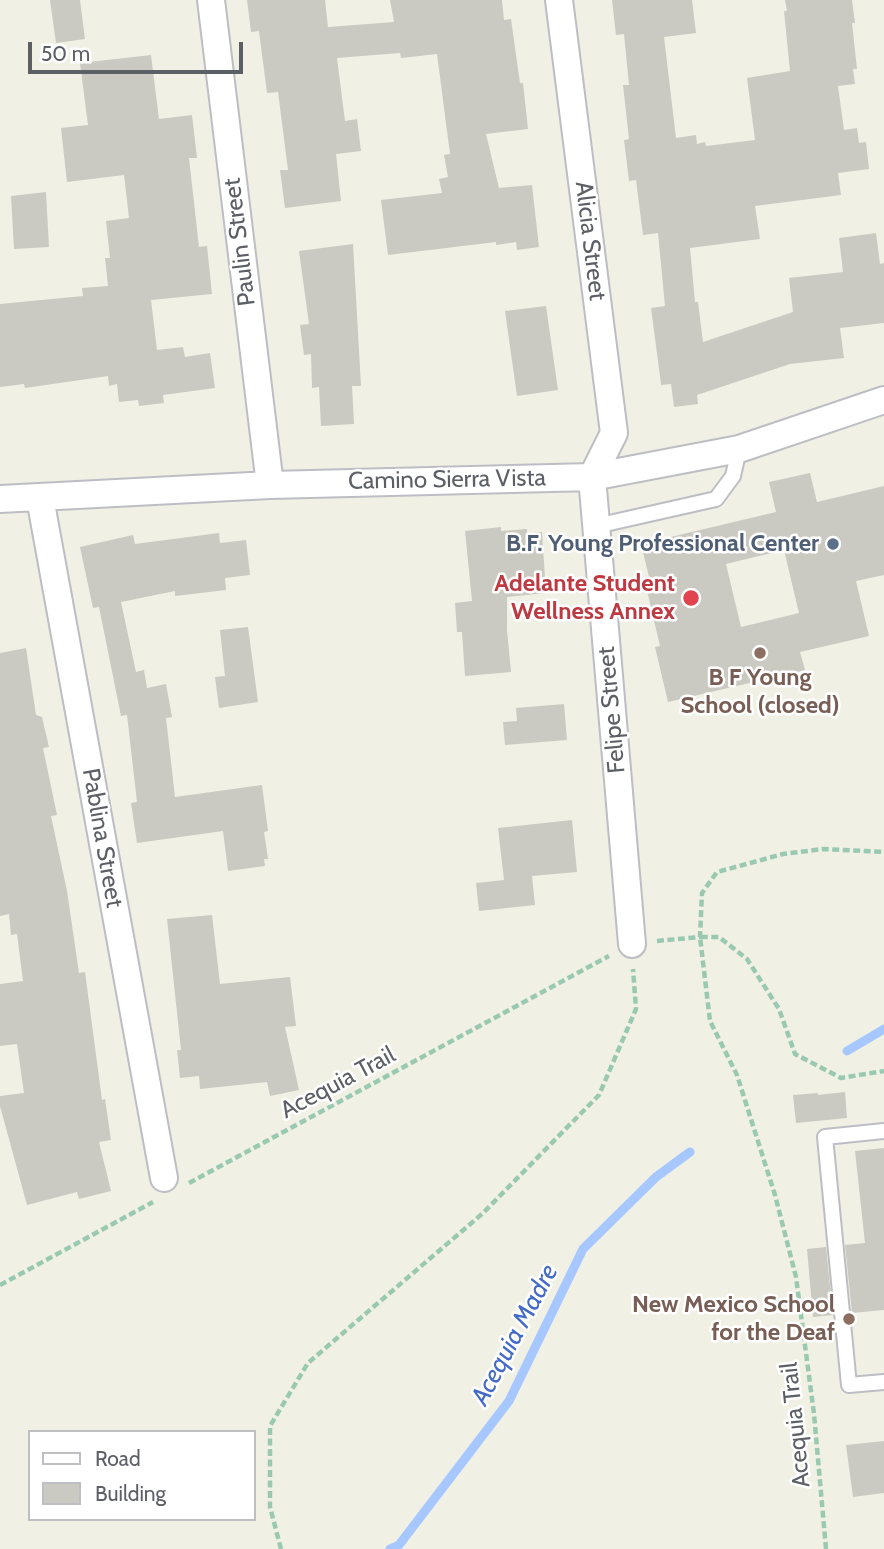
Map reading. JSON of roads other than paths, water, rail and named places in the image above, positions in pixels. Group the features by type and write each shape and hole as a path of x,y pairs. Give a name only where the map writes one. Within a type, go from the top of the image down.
{"street":[{"name":"Paulin Street","path":"211,0 270,485"},
{"name":"Alicia Street","path":"559,0 614,433 592,477"},
{"name":"Camino Sierra Vista","path":"0,499 270,485 592,477 738,449 884,400"},
{"name":"Felipe Street","path":"592,477 632,944"},
{"name":"Pablina Street","path":"40,498 168,1188"}],"lane":[{"path":"596,526 716,499 733,476 738,449"},
{"path":"884,1131 825,1137 849,1385 884,1382"}],"waterway":[{"name":"Acequia Madre","path":"847,1051 884,1029"},
{"name":"Acequia Madre","path":"390,1549 399,1545 509,1401 583,1249 656,1177 690,1152"}],"place":[{"name":"B.F. Young Professional Center","path":"833,544"},
{"name":"Adelante Student Wellness Annex","path":"691,598"},
{"name":"B F Young School (closed)","path":"760,653"},
{"name":"New Mexico School for the Deaf","path":"849,1319"}]}
